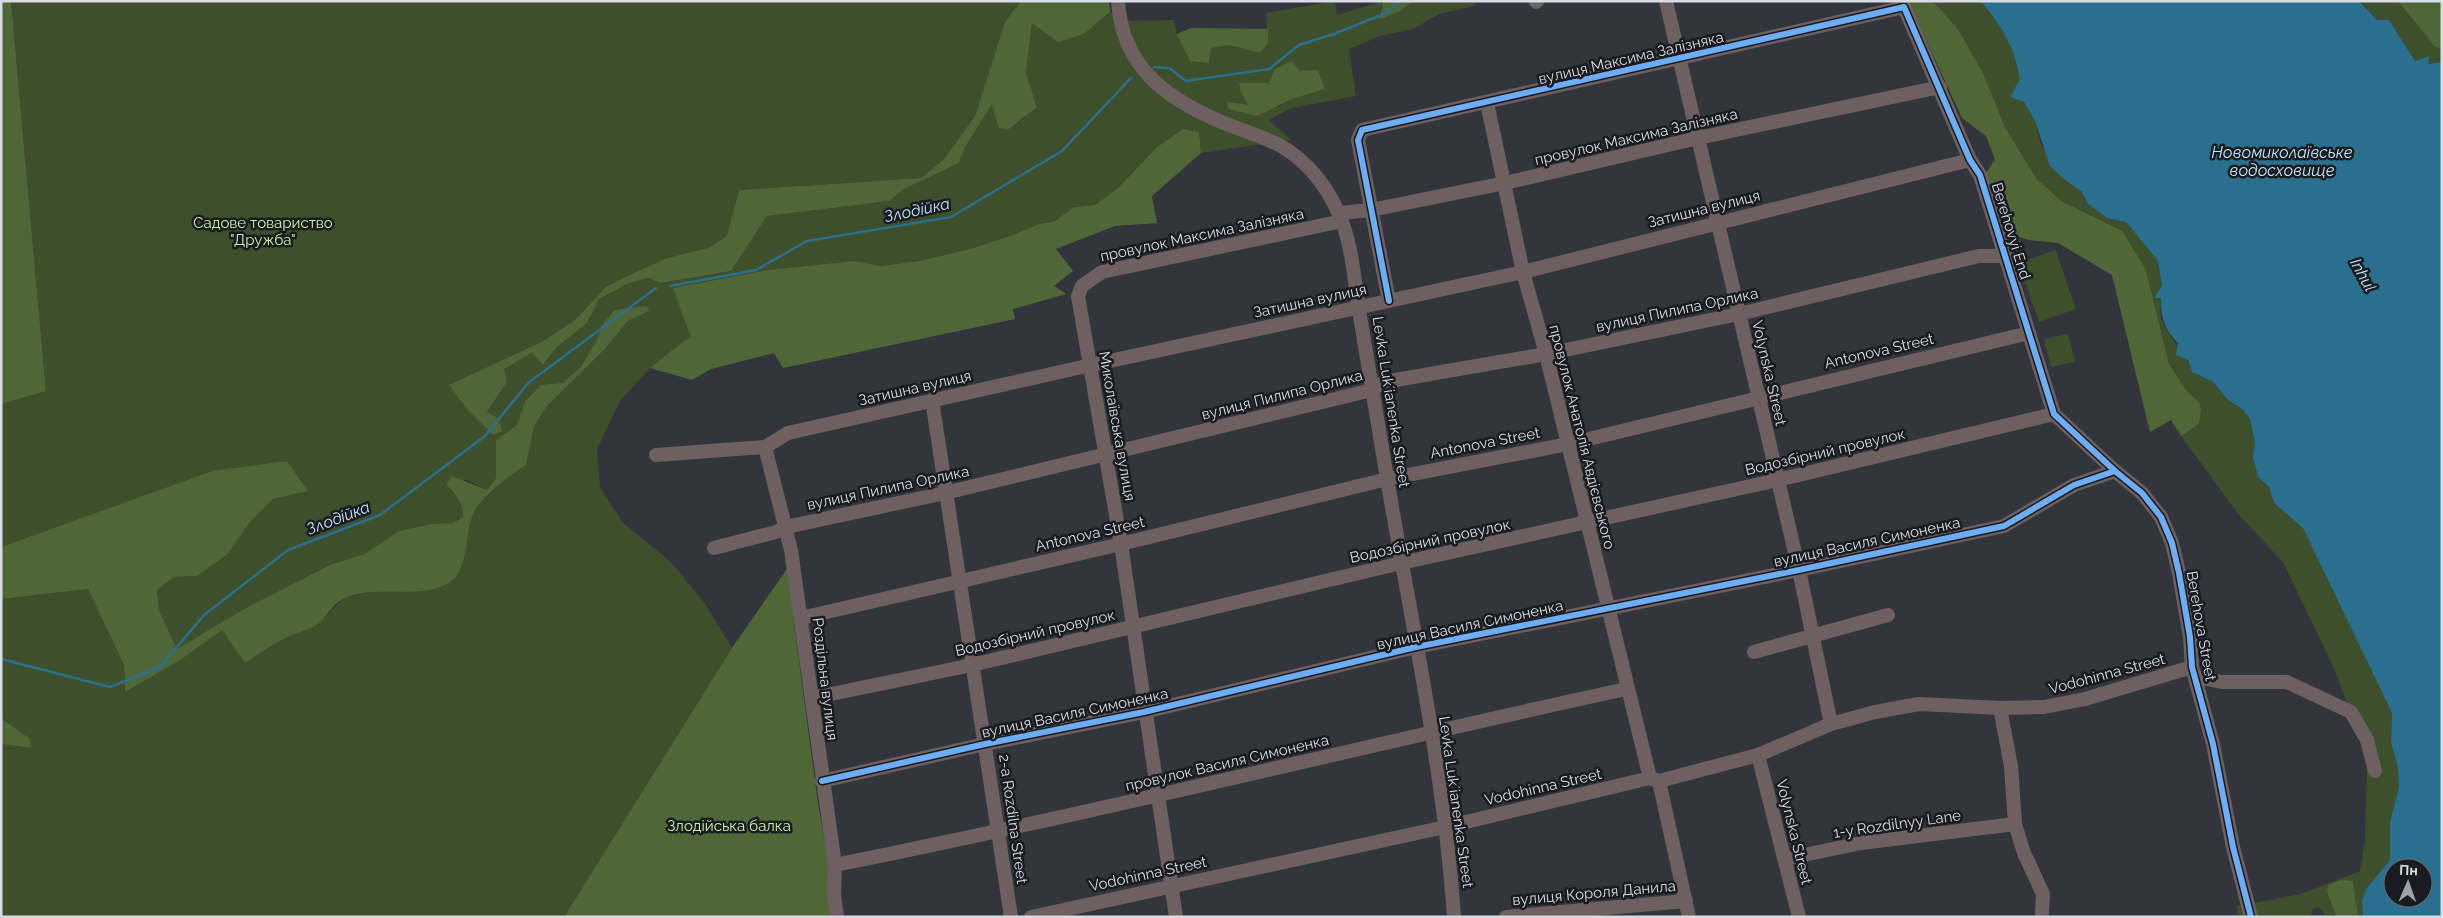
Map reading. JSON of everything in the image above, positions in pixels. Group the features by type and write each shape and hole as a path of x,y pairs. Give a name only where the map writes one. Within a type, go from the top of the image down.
{"street":[{"name":"Levka Lukʼianenka Street","path":"1118,1 1124,38 1134,58 1154,84 1186,105 1282,146 1315,173 1340,217 1359,306 1401,564 1431,731 1446,827 1454,917"},
{"name":"Volynska Street","path":"1666,1 1799,570 1831,724"},
{"name":"вулиця Максима Залізняка","path":"1371,210 1358,140 1362,130 1904,7"},
{"name":"Berehovyi End","path":"1904,7 1970,160 1980,176 2054,414"},
{"name":"провулок Максима Залізняка","path":"1078,296 1082,286 1102,272 1371,210 1506,184 1698,138 1940,87"},
{"name":"провулок Анатолія Авдієвського","path":"1487,103 1506,184 1523,272 1546,354 1626,689 1654,780 1689,917"},
{"name":"Затишна вулиця","path":"766,448 788,433 1359,306 1523,272 1970,160"},
{"path":"1371,210 1389,301"},
{"name":"вулиця Пилипа Орлика","path":"714,548 776,532 786,527 946,493 1372,390 1384,382 1546,354 1739,314 1979,256 2006,256"},
{"name":"Миколаївська вулиця","path":"1078,296 1121,544 1144,712 1173,886 1176,917"},
{"name":"Antonova Street","path":"801,618 1121,544 1387,479 1568,444 1757,396 2028,333"},
{"name":"2-a Rozdilna Street","path":"932,400 1011,917"},
{"name":"Berehova Street","path":"2054,414 2115,471 2142,493 2162,517 2180,573 2194,672 2213,744 2233,847 2251,917"},
{"name":"Водозбірний провулок","path":"812,698 972,665 1401,564 1778,480 2054,414"},
{"path":"656,455 766,448"},
{"name":"Роздільна вулиця","path":"766,448 786,527 801,618 835,865 834,895 837,917"},
{"name":"вулиця Василя Симоненка","path":"822,781 985,744 1144,712 1416,648 2004,526 2074,485 2115,471"},
{"path":"1754,652 1888,615"},
{"name":"Vodohinna Street","path":"1031,917 1654,780 1758,755 1831,724 1919,704 2000,708 2044,707 2194,672 2222,682 2287,682 2351,712 2367,740 2375,771"},
{"name":"провулок Василя Симоненка","path":"835,865 999,832 1431,731 1626,689"},
{"path":"2000,708 2011,766 2015,824 2024,852 2042,894 2040,916"},
{"name":"Volynska Street","path":"1758,755 1799,917"},
{"name":"1-y Rozdilnyy Lane","path":"1785,859 1870,841 2015,824"},
{"name":"вулиця Короля Данила","path":"1506,917 1686,901"}],"green space":[{"path":"1,1 11,1 46,391 1,404"},
{"name":"Садове товариство \"Дружба\"","path":"11,1 1021,1 1005,22 975,116 944,159 921,178 739,190 727,236 708,248 667,258 606,287 575,320 543,341 450,385 494,435 487,412 507,382 503,369 532,353 544,364 557,347 587,323 599,299 629,283 649,278 660,283 731,271 767,216 889,201 904,189 959,163 965,147 992,103 1018,123 1028,113 1037,108 1026,73 1032,23 1084,34 1110,12 1130,21 1174,20 1177,34 1209,63 1211,48 1229,45 1260,53 1268,44 1266,13 1335,1 1337,15 1383,1 1380,18 1401,11 1412,1 1477,1 1474,6 1439,14 1413,29 1380,36 1349,49 1356,96 1292,108 1269,120 1291,140 1201,153 1199,132 1156,148 1118,188 1095,205 1075,207 1055,221 1039,224 970,249 919,261 880,266 853,261 769,270 731,278 692,337 681,343 650,368 620,401 597,449 600,487 623,523 671,562 704,602 732,648 564,917 1,917 1,744 32,748 29,738 1,718 1,599 88,589 124,665 125,692 179,661 222,629 245,663 284,638 316,625 344,598 377,590 420,591 462,565 466,533 473,514 478,505 493,489 526,465 534,426 547,406 605,349 628,321 648,311 647,306 602,325 583,365 571,378 562,384 541,385 525,401 517,425 496,440 496,478 487,490 467,480 446,484 461,504 462,518 452,523 431,524 399,531 364,554 332,564 242,610 177,649 159,610 157,590 174,577 197,576 228,554 250,522 273,499 308,491 212,471 1,547 1,404 46,390","holes":["1269,83 1324,89 1292,99 1276,108 1227,103 1249,105"]},
{"path":"1021,1 1109,1 1110,12 1084,34 1058,42 1032,23 1026,73 1037,108 1007,130 999,128 992,104 965,147 959,163 904,189 889,201 767,216 731,271 660,283 649,278 629,283 599,299 587,323 557,347 543,365 532,353 504,369 507,382 487,412 499,419 502,431 493,435 467,409 449,385 543,341 575,320 606,287 667,258 708,248 727,236 739,190 921,178 944,159 975,116 1005,22"},
{"path":"1383,1 1412,1 1401,11 1380,19"},
{"path":"1908,1 1933,1 1958,29 1984,75 2005,127 2036,178 2061,201 2122,231 2146,270 2169,364 2186,390 2199,402 2201,410 2199,424 2181,436 2171,420 2150,432 2112,275 2058,243 2029,240 2006,233 1986,173 1995,159 1986,136 1962,118"},
{"path":"1933,1 1981,1 2007,39 2018,61 2020,80 2010,97 2024,102 2035,121 2041,144 2065,180 2082,192 2087,203 2107,218 2126,222 2158,261 2162,286 2155,298 2161,298 2161,318 2164,325 2186,357 2192,372 2213,382 2228,400 2242,409 2250,419 2255,442 2253,458 2258,477 2269,487 2274,503 2303,527 2392,713 2391,742 2398,768 2399,787 2390,822 2390,858 2383,858 2383,869 2367,892 2363,907 2363,917 2358,917 2353,881 2327,892 2336,917 2323,917 2324,912 2317,907 2312,910 2311,917 2224,917 2238,914 2237,906 2301,894 2360,871 2365,841 2367,765 2363,746 2333,666 2283,562 2239,515 2181,436 2199,424 2199,402 2186,390 2169,364 2146,270 2083,213 2061,201 2036,178 2005,127 1984,75 1958,29"},
{"path":"2359,1 2398,1 2435,47 2442,49 2442,62 2428,64 2428,56 2415,61 2389,20 2377,20"},
{"path":"2398,1 2442,1 2442,49 2435,47"},
{"path":"1191,28 1268,29 1268,44 1260,53 1229,45 1211,48 1209,63 1190,61 1177,34"},
{"path":"1291,61 1300,71 1318,70 1325,89 1292,99 1257,116 1228,109 1227,102 1249,105 1241,93 1239,83 1269,83 1274,70"},
{"path":"1183,129 1199,132 1201,153 1152,196 1157,223 1115,226 1056,249 1073,271 1054,286 1066,294 1013,309 1015,319 783,368 774,353 711,369 692,380 650,368 691,337 673,288 768,270 853,261 881,266 919,261 970,249 1039,224 1055,221 1074,207 1095,205 1118,188 1156,148"},
{"path":"2056,250 2076,309 2039,322 2018,263"},
{"path":"647,306 649,311 628,321 605,349 547,406 534,426 526,465 500,484 477,507 472,516 461,568 456,577 438,588 412,592 371,592 345,598 340,600 315,626 283,639 245,663 222,630 179,661 125,692 124,665 88,589 1,599 1,547 212,471 287,461 308,491 273,499 250,522 228,554 197,576 174,577 157,590 159,610 177,649 242,610 332,564 364,554 399,531 431,524 452,523 462,518 461,504 446,484 452,476 487,490 496,478 496,440 517,425 525,401 541,385 563,383 581,367 596,341 602,325 615,310"},
{"path":"2068,334 2075,362 2051,367 2044,339"},
{"name":"Злодійська балка","path":"789,566 794,624 818,803 828,860 830,917 564,917 732,648"},
{"path":"1,718 29,738 32,748 1,744"},
{"path":"2341,880 2353,881 2358,917 2336,917 2327,892 2328,885"}],"water":[{"name":"Новомиколаївське водосховище","path":"1981,1 2359,1 2377,20 2389,20 2415,61 2429,56 2428,64 2442,62 2442,917 2363,917 2362,900 2366,889 2383,868 2383,908 2433,908 2433,858 2390,858 2390,822 2399,787 2398,768 2391,742 2392,713 2303,528 2274,503 2269,487 2258,477 2253,458 2255,442 2250,419 2242,409 2228,400 2213,382 2192,372 2188,360 2176,355 2178,343 2169,333 2164,323 2161,298 2154,298 2162,286 2158,261 2126,222 2107,218 2087,203 2082,192 2050,166 2035,121 2024,102 2010,97 2020,79 2011,46"}],"waterway":[{"name":"Злодійка","path":"1154,67 1169,68 1186,81 1269,69 1299,45 1334,34 1386,13 1400,1"},
{"name":"Злодійка","path":"670,286 756,270 807,241 951,217 1062,151 1131,78"},
{"name":"Злодійка","path":"1,659 110,687 160,667 204,615 288,550 380,515 485,436 528,383 656,288"}],"cycle path":[{"path":"1389,301 1358,140 1362,130 1904,7 1970,160 1980,175 2054,414 2115,471 2142,493 2161,517 2172,543 2190,637 2192,667 2213,744 2233,847 2251,917"},
{"path":"822,781 985,744 1144,712 1416,647 1799,570 2004,526 2074,485 2115,471"}],"water label":[{"name":"Inhul","path":"2363,275"}]}
